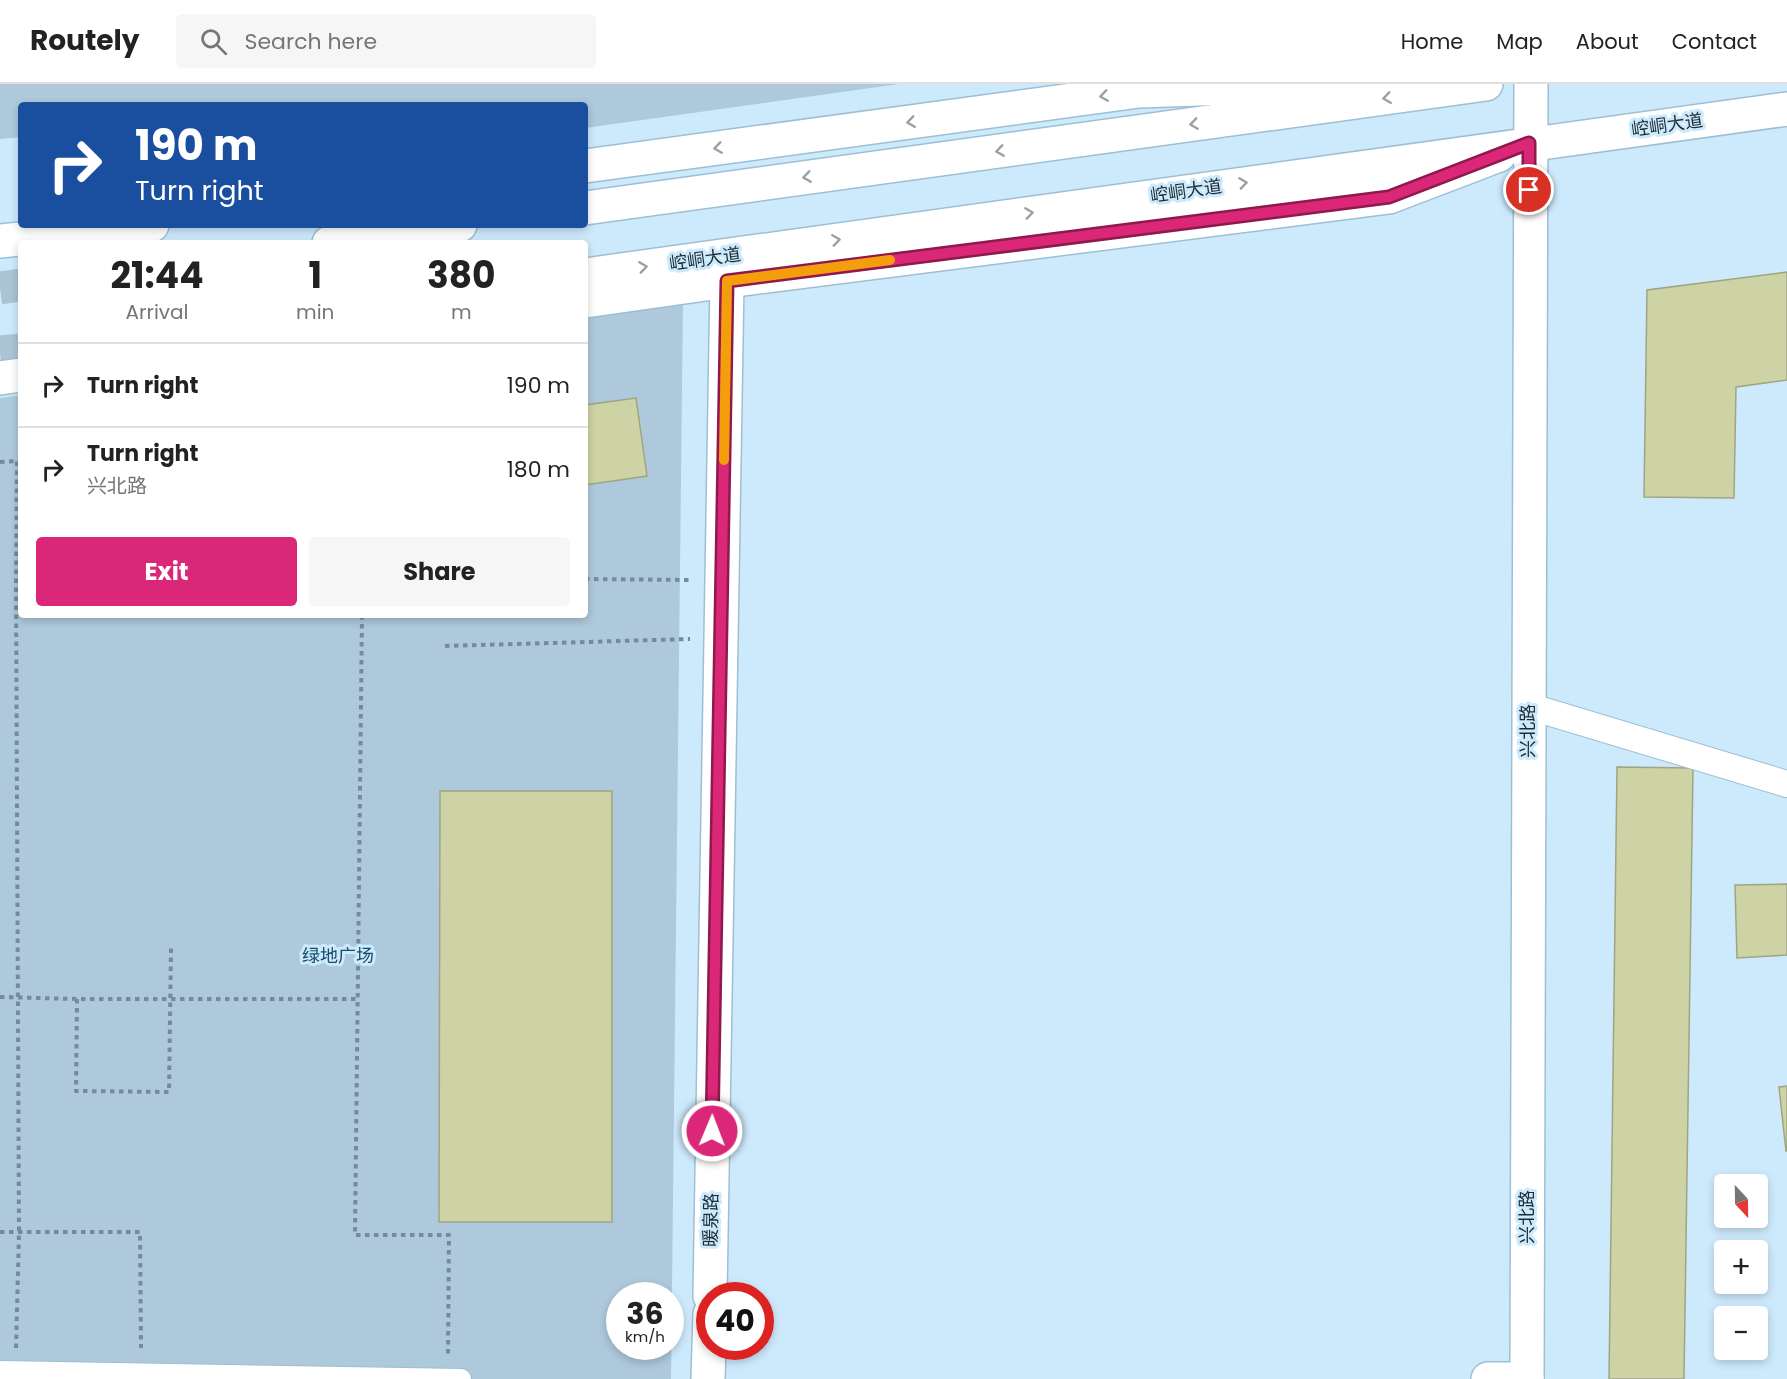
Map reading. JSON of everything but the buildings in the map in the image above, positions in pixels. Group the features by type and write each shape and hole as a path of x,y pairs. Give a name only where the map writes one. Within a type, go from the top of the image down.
{"street":[{"path":"588,166 1139,91 1351,84"},
{"path":"588,208 1486,84"},
{"name":"兴北路","path":"1527,1379 1529,143 1531,84"},
{"name":"崆峒大道","path":"588,275 1787,109"},
{"path":"588,301 1389,197 1529,143"},
{"path":"0,241 124,228"},
{"path":"351,240 438,228"},
{"name":"暖泉路","path":"710,1282 727,281"},
{"path":"0,378 18,375"},
{"path":"1528,706 1787,784"},
{"path":"708,1379 709,1360"},
{"path":"7,1372 461,1379"},
{"path":"1488,1379 1527,1379"}],"path":[{"path":"0,462 18,461"},
{"path":"588,579 722,580"},
{"path":"7,1372 19,1233 18,618"},
{"path":"362,618 355,1235 449,1235 448,1379"},
{"path":"445,646 721,638"},
{"path":"77,999 76,1090 169,1092 171,948"},
{"path":"0,997 357,999"},
{"path":"0,1232 140,1232 141,1374"}],"green space":[{"path":"0,84 899,84 588,128 588,102 18,102 18,137 0,139"},
{"name":"绿地广场","path":"683,299 672,1282 606,1282 606,1360 671,1360 671,1379 0,1379 0,398 18,395 18,618 588,618 588,313"}],"tunnel":[{"path":"0,288 18,285"},
{"path":"0,352 18,350"}],"slow traffic":[{"path":"724,460 727,281 890,260"}],"route":[{"path":"712,1131 727,281 1389,197 1529,143 1529,190"}]}
